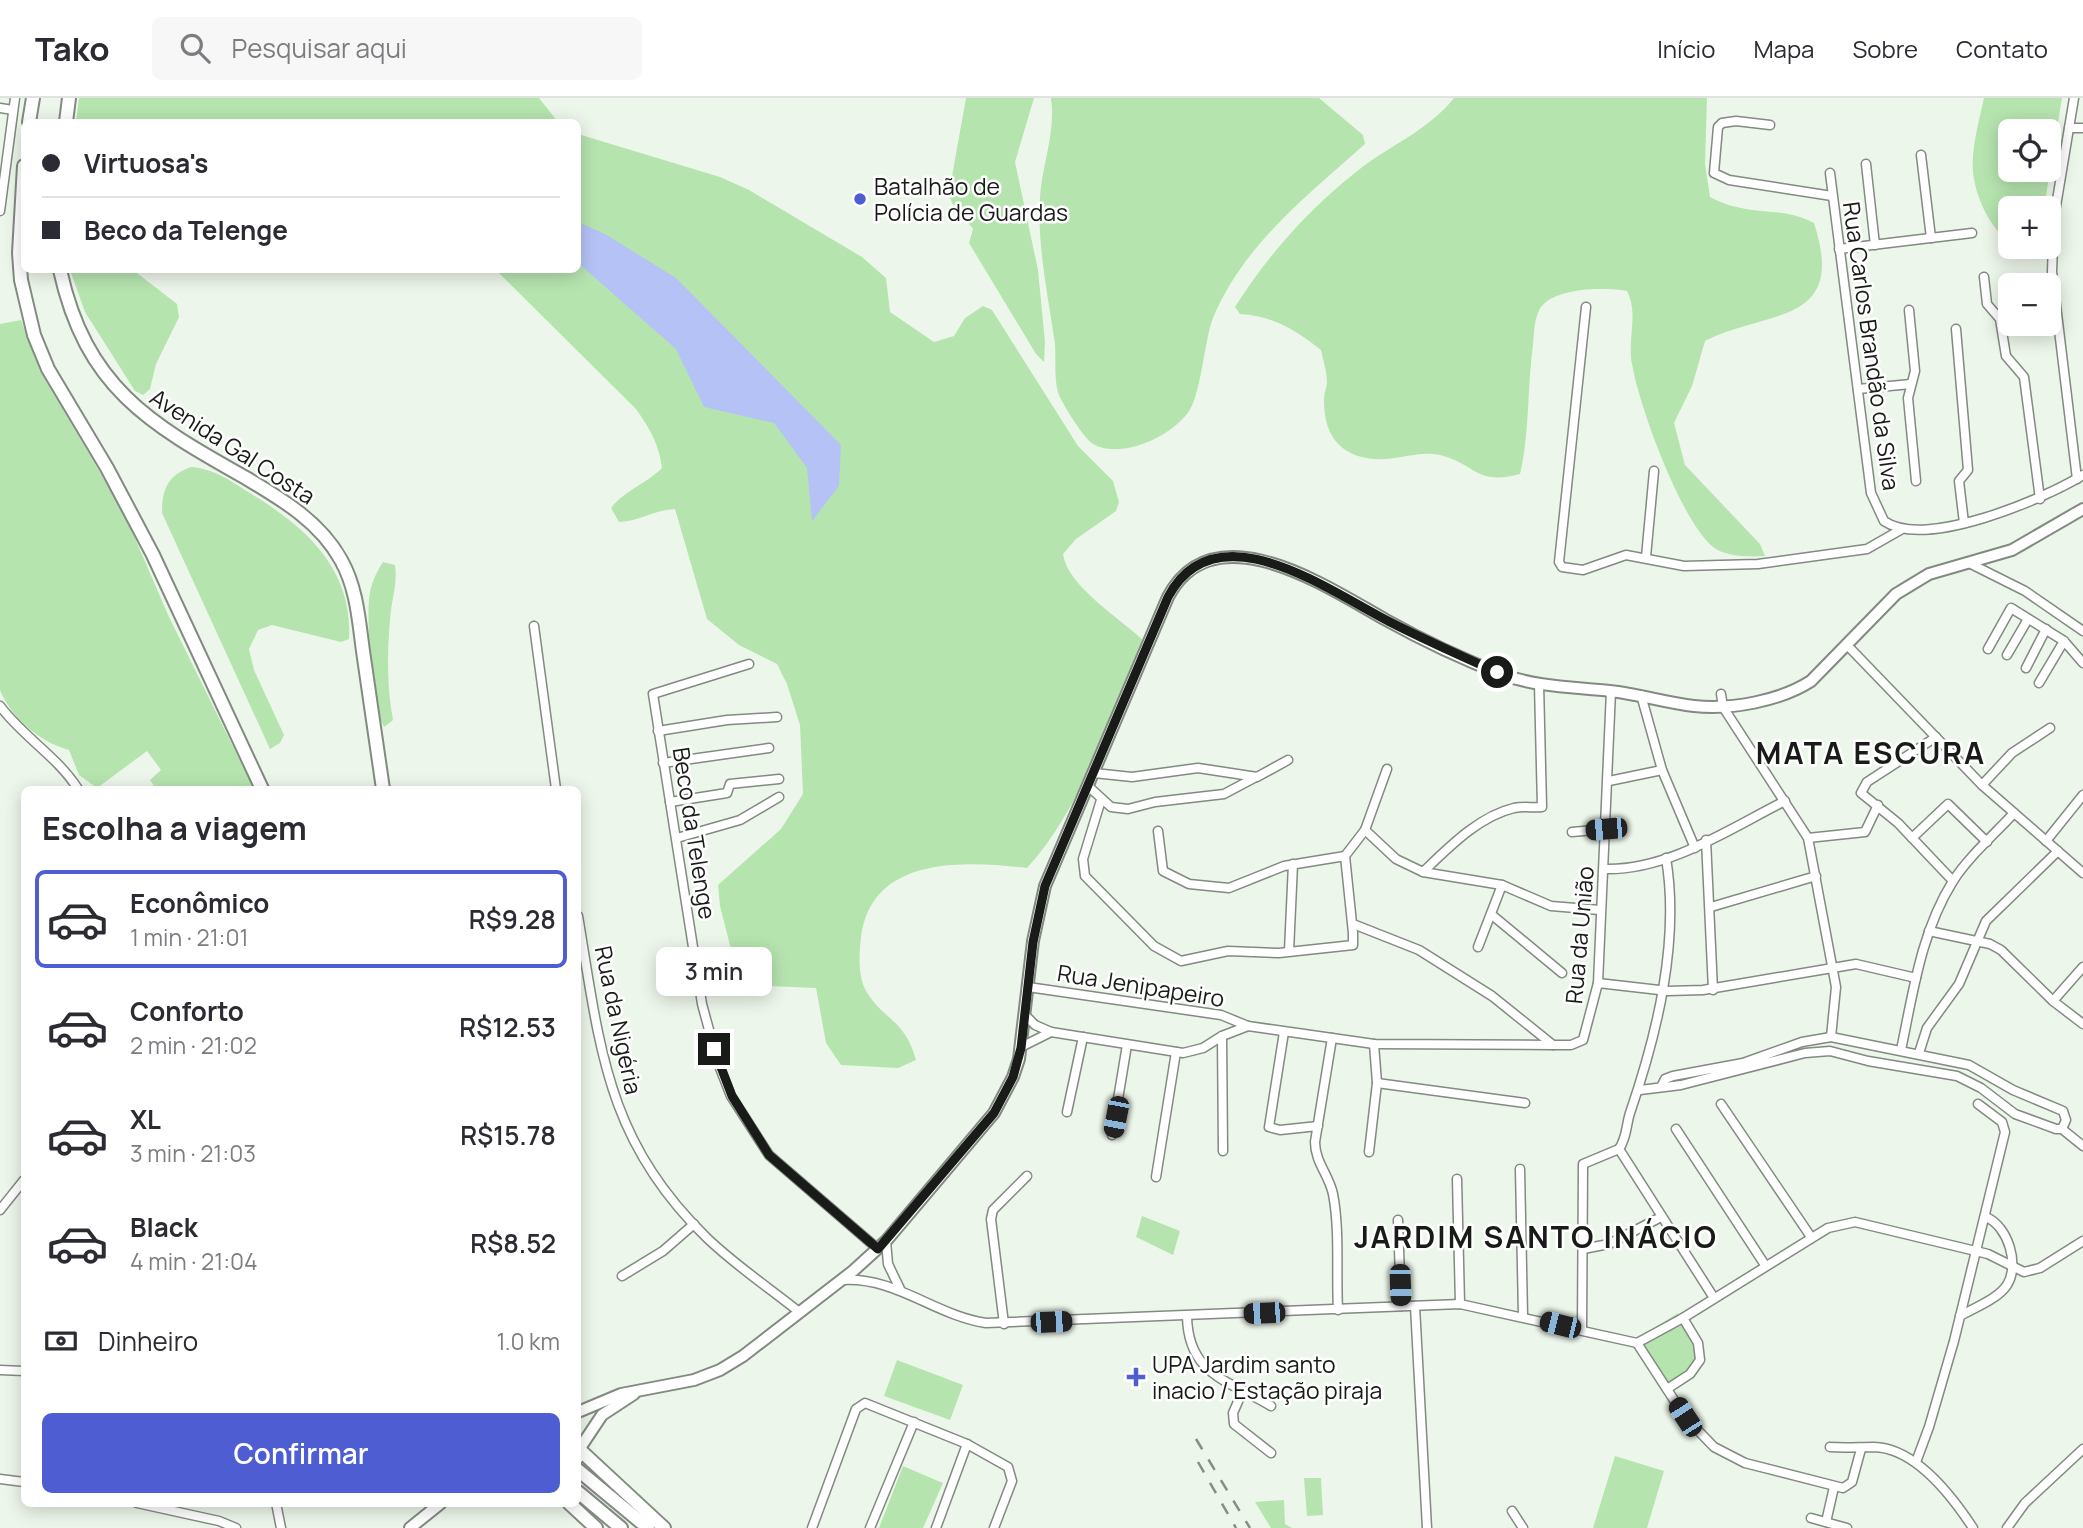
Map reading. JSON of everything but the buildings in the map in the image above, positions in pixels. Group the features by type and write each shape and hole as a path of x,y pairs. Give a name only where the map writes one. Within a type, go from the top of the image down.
{"main road":[{"path":"30,119 33,98"},
{"path":"66,119 69,98"},
{"path":"21,218 21,268"},
{"path":"22,273 34,335 55,382 107,468 153,555 261,786"},
{"name":"Avenida Gal Costa","path":"61,273 76,326 91,354 128,401 162,429 285,501 324,536 341,560 357,608 383,786"},
{"path":"581,1410 599,1401 694,1380 720,1370 743,1356 882,1245 994,1113 1013,1077 1021,1048 1038,914 1045,886 1174,586 1186,571 1209,559 1247,559 1315,579 1428,641 1497,672 1539,684 1641,695 1693,706 1723,706 1799,689 1811,681 1896,594 1929,574 2022,546 2083,509"},
{"path":"581,1446 602,1415 636,1393"},
{"path":"581,1449 664,1528"},
{"path":"581,1473 648,1528"},
{"path":"581,1495 621,1528"},
{"path":"410,1528 436,1507"},
{"path":"573,1507 596,1528"}],"street":[{"path":"0,211 15,98"},
{"path":"1586,307 1559,562 1566,570 1583,570 1626,555 1697,567 1770,563 1867,549 1902,529 1964,523 2040,499 2080,477 2052,272 2054,218 2074,98"},
{"path":"0,108 13,110"},
{"path":"1770,125 1737,121 1722,123 1718,127 1714,173 1729,180 1832,195"},
{"path":"2069,128 2083,128"},
{"path":"1922,155 1931,238"},
{"path":"1866,164 1875,244"},
{"name":"Rua Carlos Brandão da Silva","path":"1830,173 1876,507 1884,521 1902,529"},
{"path":"1839,249 1972,233"},
{"path":"1984,277 1986,301 2000,319 2006,356 2024,377 2040,499"},
{"path":"1909,310 1915,371 1908,398 1916,481"},
{"path":"1956,329 1968,470 1959,481 1964,523"},
{"path":"1858,389 1911,384"},
{"path":"1646,557 1654,471"},
{"path":"1969,563 2025,591 2083,631"},
{"path":"1988,649 2011,608 2064,641 2083,663"},
{"path":"2007,655 2028,619"},
{"path":"534,626 556,786"},
{"path":"2026,668 2046,629"},
{"path":"2039,683 2064,641"},
{"path":"1846,644 1982,785 2083,873"},
{"name":"Beco da Telenge","path":"748,664 653,694 702,1004 718,1063 732,1096 769,1155 882,1245"},
{"path":"1423,872 1453,844 1507,810 1542,807 1539,684"},
{"name":"Rua da União","path":"1553,1045 1571,1045 1583,1040 1598,983 1611,691"},
{"path":"1721,694 1723,706 1808,838 1836,987 1831,1037"},
{"path":"1641,695 1662,770 1695,848"},
{"path":"0,706 8,717 57,760 76,786"},
{"path":"658,731 727,720 777,717"},
{"path":"1982,785 2012,753 2050,728"},
{"path":"1937,737 1867,782 1861,791 1863,797 1878,805 1953,881"},
{"path":"663,763 769,748"},
{"path":"1088,786 1111,807 1128,809 1156,802 1236,791 1288,760"},
{"path":"1094,773 1132,777 1198,768 1257,777"},
{"path":"1158,831 1163,871 1189,884 1229,888 1263,873 1293,864 1345,856 1365,830 1387,769"},
{"path":"1609,781 1662,770"},
{"path":"670,802 727,793 730,784 779,779"},
{"path":"2046,841 2083,795"},
{"path":"677,838 740,820 779,797"},
{"path":"1101,800 1083,859 1085,876 1154,946 1173,958 1189,961 1228,951 1289,951 1353,945 1345,856"},
{"path":"1604,869 1637,868 1695,848 1785,801"},
{"path":"1912,838 1948,804 1987,842"},
{"path":"1808,838 1865,832 1878,805"},
{"path":"1901,1050 1929,931 1953,881 2014,813"},
{"path":"1572,832 1606,829"},
{"path":"1365,830 1395,859 1423,872 1502,885 1551,906 1600,910"},
{"path":"1706,840 1713,989"},
{"path":"1919,1053 1927,1028 1959,984 1976,941 1993,912 2058,851"},
{"path":"1619,1149 1640,1090 1662,990 1671,900 1666,858"},
{"path":"1289,951 1293,864"},
{"path":"1711,907 1816,876"},
{"path":"1478,947 1502,885"},
{"path":"1492,915 1562,972"},
{"path":"1353,924 1419,950 1492,996 1553,1045"},
{"path":"1929,931 1976,941 2001,950 2053,1001 2083,1024"},
{"name":"Rua da Nigéria","path":"581,934 598,1034 619,1113 643,1161 709,1240 799,1311"},
{"path":"1598,983 1662,990 1713,989 1833,966 1868,965 1916,978"},
{"path":"2053,1001 2083,967"},
{"name":"Rua Jenipapeiro","path":"1028,988 1221,1015 1248,1026 1374,1044 1553,1045"},
{"path":"1025,1015 1035,1025 1051,1032 1176,1052 1193,1051 1248,1026"},
{"path":"1021,1048 1051,1032"},
{"path":"1284,1032 1269,1123 1274,1130 1318,1126"},
{"path":"1222,1036 1223,1152"},
{"path":"1067,1111 1083,1037"},
{"path":"1661,1087 1665,1080 1673,1076 1743,1063 1802,1042 1831,1037 1919,1053 1977,1068 2014,1090 2063,1111 2066,1120 2062,1129"},
{"path":"1332,1038 1315,1151 1330,1182 1334,1204 1338,1310"},
{"path":"1369,1152 1377,1083 1374,1044"},
{"path":"1112,1135 1127,1045"},
{"path":"1640,1090 1830,1051 1868,1061 1957,1076 1981,1088 2015,1114 2062,1129 2083,1146"},
{"path":"1156,1177 1176,1052"},
{"path":"1377,1083 1524,1103"},
{"path":"1721,1104 1811,1237"},
{"path":"1916,1462 1929,1427 1960,1316 1986,1217 2005,1125 1978,1104"},
{"path":"1676,1129 1765,1265"},
{"path":"1582,1330 1584,1161 1619,1149"},
{"path":"1619,1149 1714,1298"},
{"path":"1520,1169 1522,1316"},
{"path":"1004,1324 991,1219 993,1210 1027,1176"},
{"path":"1457,1179 1460,1304"},
{"path":"0,1210 21,1184"},
{"path":"1583,1249 1609,1244 1661,1217"},
{"path":"1960,1316 2006,1287 2011,1267 2003,1231 1986,1217"},
{"path":"1398,1220 1401,1306"},
{"path":"841,1280 872,1281 900,1289 954,1317 1004,1324 1460,1304 1637,1343 1683,1318 1811,1237 1837,1224 1855,1222 1977,1251 1997,1257 2011,1267 2032,1271 2083,1241"},
{"path":"622,1276 663,1251 694,1224"},
{"path":"882,1245 900,1289"},
{"path":"1415,1306 1427,1528"},
{"path":"1186,1316 1188,1340 1194,1356 1205,1368 1271,1406"},
{"path":"1667,1389 1690,1374 1700,1360 1698,1343 1683,1318"},
{"path":"1637,1343 1693,1428 1727,1456 1834,1487 1847,1487 1852,1482 1861,1449"},
{"path":"0,1370 21,1371"},
{"path":"1243,1390 1233,1413 1234,1424 1271,1454"},
{"path":"811,1528 859,1405 874,1405 967,1444 1008,1467 1012,1480 994,1528"},
{"path":"870,1528 914,1422"},
{"path":"936,1528 967,1444"},
{"path":"1830,1447 1875,1447 1916,1462 1963,1513 1973,1528"},
{"path":"2007,1528 2025,1503 2083,1449"},
{"path":"0,1479 21,1482"},
{"path":"1826,1522 1834,1487"},
{"path":"155,1507 206,1518 236,1528"},
{"path":"277,1507 281,1528"},
{"path":"1512,1511 1523,1528"},
{"path":"1811,1518 1847,1528"}],"green space":[{"path":"79,98 539,98 556,119 76,119"},
{"path":"966,98 1034,98 1015,162 1038,270 1045,342 1044,362 1036,354 969,243 973,229 952,203 949,193"},
{"path":"1051,98 1319,98 1363,135 1365,144 1300,202 1259,244 1226,291 1213,318 1196,395 1187,414 1169,431 1130,448 1104,448 1093,444 1073,420 1058,392 1055,344 1039,215 1041,185 1052,123"},
{"path":"1454,98 1707,98 1705,164 1710,197 1738,207 1789,214 1814,223 1822,257 1820,281 1811,298 1795,309 1705,341 1692,386 1674,423 1685,465 1760,544 1765,556 1738,556 1713,547 1701,533 1675,489 1652,434 1636,383 1631,354 1633,318 1627,291 1577,291 1552,298 1543,304 1535,324 1520,474 1505,477 1485,476 1440,455 1372,459 1348,452 1332,436 1328,426 1324,398 1327,378 1321,350 1284,325 1240,314 1235,307 1275,252 1305,218 1339,186 1432,120"},
{"path":"1984,98 2062,98 2059,119 1998,119 1998,182 2048,182 2046,196 1998,196 1998,231 1982,205 1974,181 1976,135"},
{"path":"581,135 720,177 749,190 862,257 886,278 890,312 934,342 954,336 965,318 983,306 992,310 1078,446 1113,481 1119,502 1116,511 1076,539 1063,554 1074,578 1084,590 1144,641 1136,664 1076,796 1045,846 1027,868 976,864 924,869 902,878 882,891 868,911 860,945 862,979 873,1001 906,1036 916,1060 898,1068 841,1065 826,1043 816,988 747,985 738,977 720,906 718,885 781,829 803,794 800,725 787,684 777,664 739,645 707,619 675,509 619,522 611,508 662,468 650,430 636,409 499,273 581,273"},
{"path":"71,273 137,273 177,304 179,317 156,364 150,389 143,395 135,391 85,312"},
{"path":"21,320 40,371 124,513 169,617 253,786 154,786 150,780 161,770 147,751 100,786 94,786 79,775 69,750 28,728 5,700 0,690 0,324"},
{"path":"191,467 224,477 291,522 323,554 335,572 343,592 348,614 349,639 341,642 272,625 258,630 249,649 254,670 284,735 280,743 270,749 162,513 163,497 168,484 177,474"},
{"path":"383,562 395,565 396,572 388,658 393,720 384,727 373,682 369,621 371,588"},
{"path":"1142,1216 1180,1231 1173,1255 1136,1237"},
{"path":"1678,1313 1693,1339 1697,1356 1689,1370 1665,1387 1637,1339"},
{"path":"897,1360 963,1385 950,1420 884,1396"},
{"path":"1615,1456 1664,1471 1647,1528 1593,1528"},
{"path":"903,1466 943,1483 923,1528 879,1528"},
{"path":"1304,1478 1321,1478 1323,1515 1307,1516"},
{"path":"1284,1500 1285,1524 1292,1528 1271,1528 1255,1502"}],"water":[{"path":"581,223 605,234 676,278 841,445 839,486 812,521 807,468 774,423 704,407 676,349 581,266"}],"railway":[{"path":"1196,1439 1250,1528"},
{"path":"1198,1462 1236,1528"}],"place":[{"name":"Batalhão de Polícia de Guardas","path":"860,199"},
{"name":"UPA Jardim santo inacio / Estação piraja","path":"1136,1377"}],"district":[{"name":"MATA ESCURA","path":"1871,752"},
{"name":"JARDIM SANTO INÁCIO","path":"1536,1236"}],"route":[{"path":"714,1049 732,1096 769,1155 878,1249 994,1113 1013,1077 1021,1048 1033,942 1045,886 1168,597 1186,571 1209,559 1226,557 1292,570 1315,579 1414,634 1497,672"}]}
